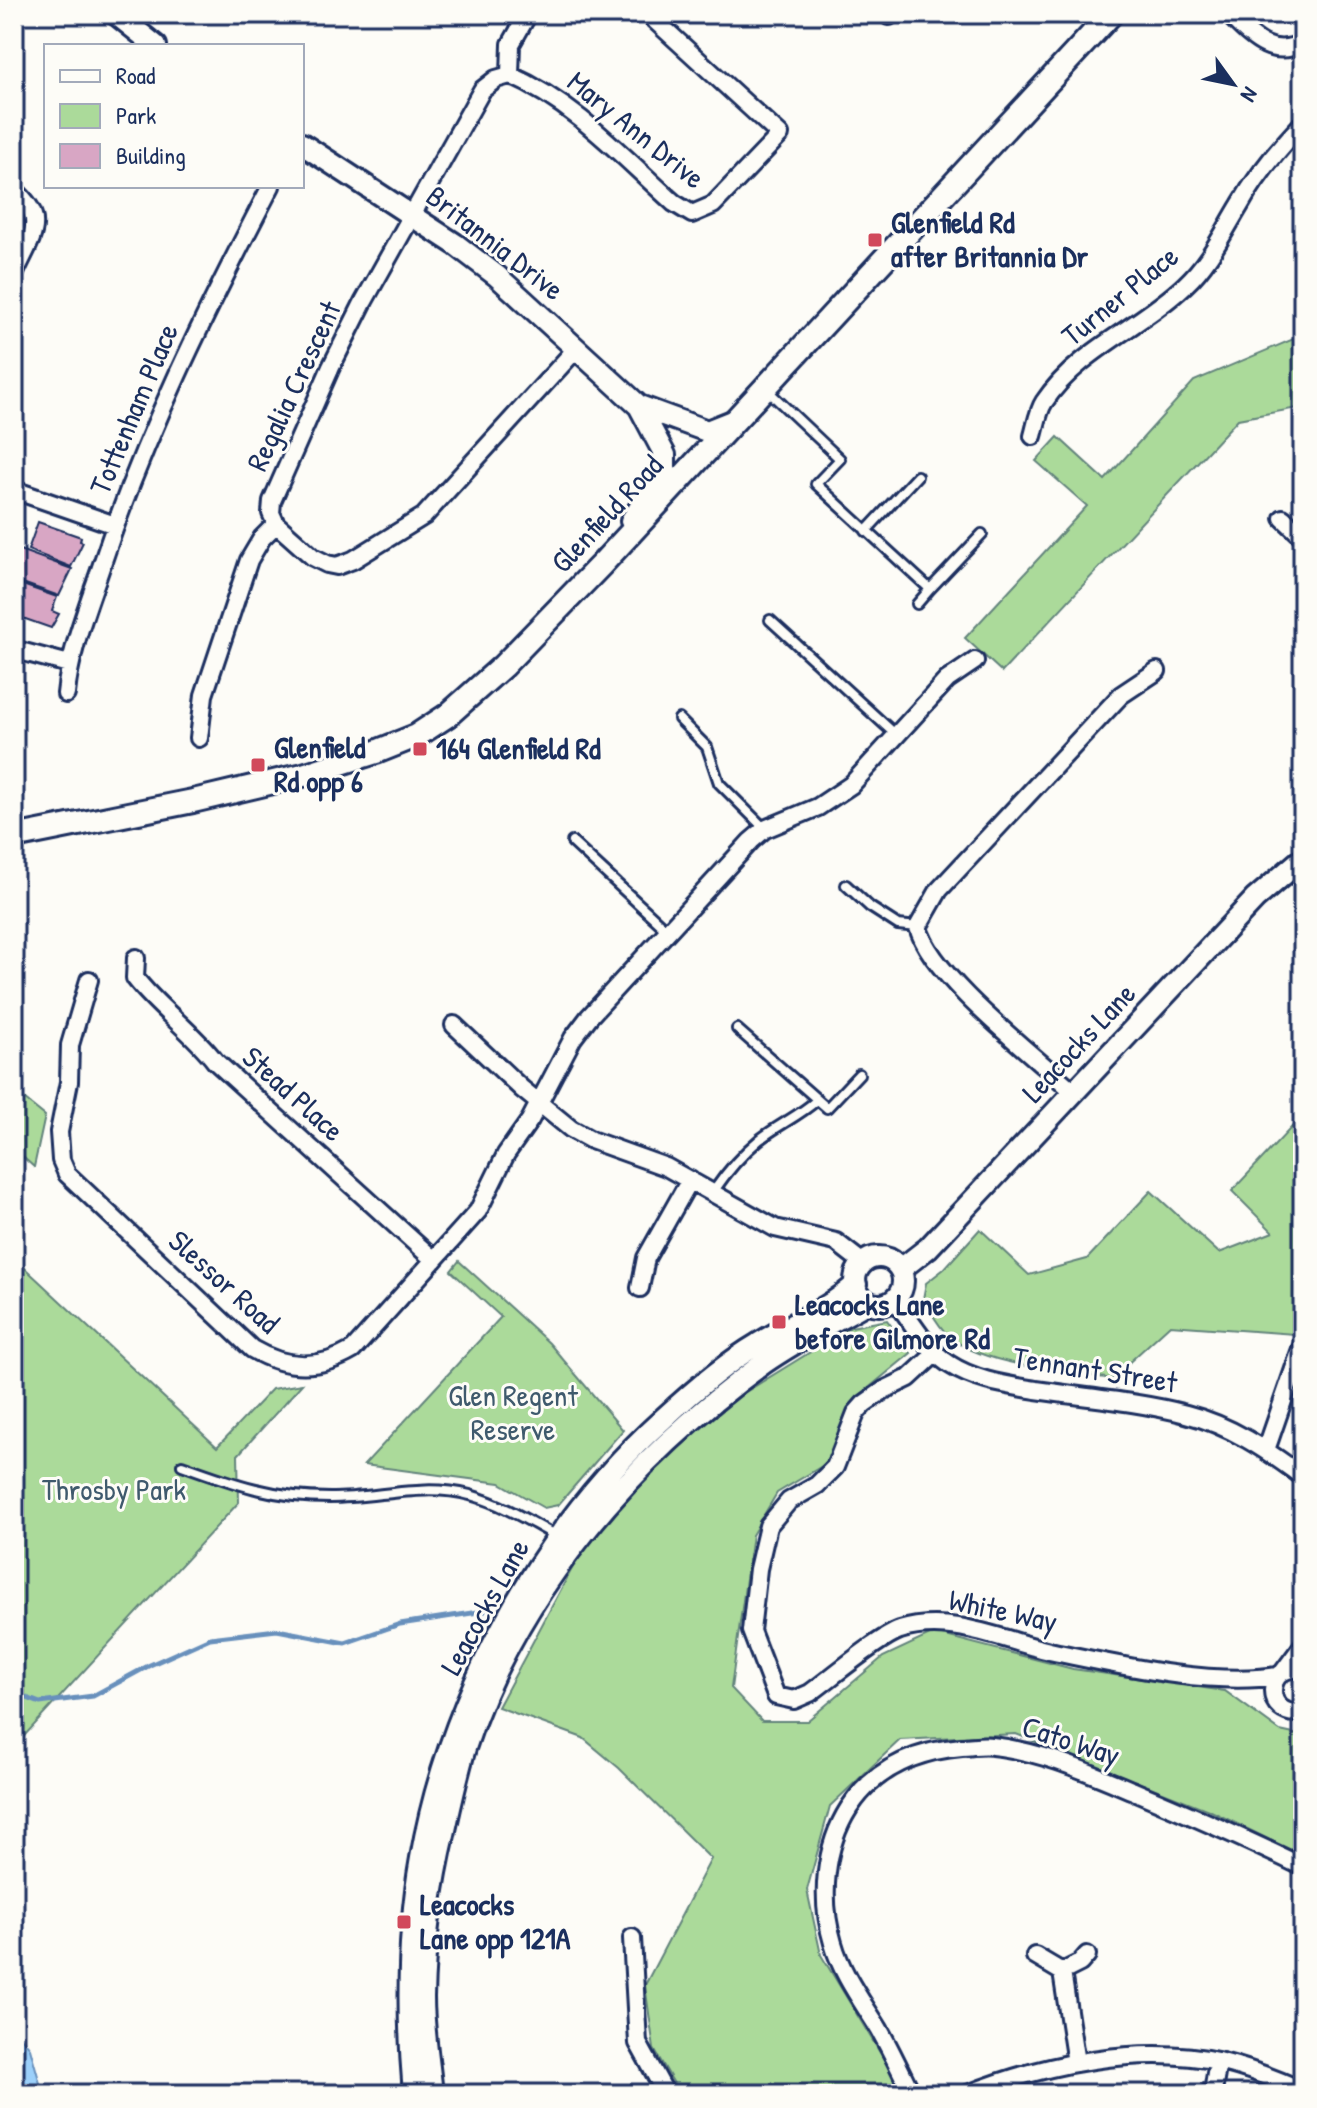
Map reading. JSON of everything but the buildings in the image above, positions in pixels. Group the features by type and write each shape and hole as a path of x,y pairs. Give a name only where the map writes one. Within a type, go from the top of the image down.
{"main road":[{"name":"Glenfield Road","path":"14,837 303,775 416,736 448,715 601,565 1111,14"}],"street":[{"path":"116,14 153,44"},
{"path":"412,215 482,90 496,79 510,75 511,44 528,14"},
{"name":"Mary Ann Drive","path":"510,75 533,85 573,112 674,203 692,214 713,205 780,135 648,14"},
{"path":"1228,14 1256,41 1269,48 1288,49 1303,42"},
{"name":"Turner Place","path":"1033,436 1043,403 1073,371 1101,346 1164,303 1209,258 1257,177 1303,123"},
{"name":"Britannia Drive","path":"304,145 412,215 497,276 639,406 665,455 665,470 601,565"},
{"name":"Tottenham Place","path":"66,694 69,664 115,525 182,363 270,188"},
{"path":"14,190 32,206 35,215 32,233 14,275"},
{"name":"Regalia Crescent","path":"276,524 271,513 272,501 296,443 364,301 412,215"},
{"path":"199,738 204,695 249,560 262,538 276,524 313,557 327,564 337,566 353,560 424,516 577,348"},
{"name":"Britannia Drive","path":"639,406 707,431 737,419"},
{"path":"14,490 115,525"},
{"path":"1283,518 1303,537"},
{"path":"14,654 20,651 69,664"},
{"path":"765,829 835,798 851,785 947,680 975,661"},
{"path":"1075,1093 959,988 931,954 918,927 939,890 1121,695 1157,671"},
{"name":"Slessor Road","path":"89,980 70,1045 69,1082 59,1132 61,1160 67,1174 252,1349 269,1359 302,1366 336,1360 353,1350 478,1211 506,1154 539,1103 573,1038 668,931 765,829"},
{"name":"Leacocks Lane","path":"901,1269 928,1248 1237,916 1303,858"},
{"name":"Stead Place","path":"136,958 135,978 144,990 194,1035 215,1061 434,1260"},
{"path":"454,1025 571,1129 591,1140 666,1167 775,1228 836,1242 863,1263"},
{"path":"640,1288 646,1258 690,1180"},
{"path":"881,1257 893,1261 901,1269 903,1287 895,1299 885,1304 868,1302 860,1294 856,1284 857,1273 863,1263 881,1257"},
{"name":"Leacocks Lane","path":"414,2094 409,2045 411,1933 421,1858 435,1796 460,1720 491,1648 618,1463 686,1399 757,1344 835,1302 856,1284"},
{"name":"Tennant Street","path":"895,1299 936,1353 964,1373 984,1380 1186,1414 1228,1429 1266,1450 1303,1477"},
{"name":"Leacocks Lane","path":"432,2094 423,1999 430,1908 451,1801 465,1748 484,1698 565,1541 673,1436 718,1398 766,1361 868,1302"},
{"path":"1266,1450 1303,1343"},
{"name":"White Way","path":"936,1353 909,1378 864,1404 856,1413 835,1467 817,1485 789,1501 768,1526 758,1569 751,1631 776,1696 794,1700 810,1693 895,1632 934,1623 1053,1652 1231,1681 1273,1696 1281,1709 1300,1714"},
{"path":"1273,1696 1280,1674 1303,1645"},
{"name":"White Way","path":"1231,1681 1280,1674 1295,1668 1303,1670"},
{"name":"Cato Way","path":"912,2094 845,1972 833,1943 826,1908 831,1843 860,1792 880,1773 923,1753 953,1748 990,1745 1041,1755 1225,1829 1303,1867"},
{"path":"632,1938 638,2043 666,2094"},
{"path":"1062,1972 1080,1963 1087,1955"},
{"path":"1035,1956 1062,1972"},
{"path":"1062,1972 1076,2063"},
{"path":"968,2094 1014,2078 1076,2063 1135,2057 1218,2061 1258,2072 1303,2091"},
{"path":"1209,2094 1214,2086 1218,2061"}],"lane":[{"path":"766,389 840,459 816,484 930,589"},
{"path":"866,531 917,476"},
{"path":"917,604 982,534"},
{"path":"770,620 896,736"},
{"path":"679,719 707,747 719,783 765,829"},
{"path":"572,842 668,931"},
{"path":"846,885 870,907 898,925 918,927"},
{"path":"737,1029 827,1108 859,1074"},
{"path":"713,1192 760,1139 817,1100"},
{"path":"182,1465 265,1493 331,1498 433,1489 468,1495 496,1504 565,1541"}],"green space":[{"path":"1303,335 1303,407 1238,419 1002,672 965,638 1087,506 1036,461 1058,437 1105,480 1194,381"},
{"path":"14,1091 45,1116 34,1167 14,1149"},
{"path":"1303,1115 1303,1310 1294,1321 1294,1334 1170,1325 1111,1379 1025,1366 981,1354 948,1335 923,1299 926,1283 944,1269 980,1229 1029,1275 1087,1259 1151,1191 1219,1253 1273,1232 1232,1191"},
{"name":"Throsby Park","path":"14,1258 217,1447 272,1389 302,1384 238,1455 239,1502 14,1747"},
{"name":"Glen Regent Reserve","path":"459,1261 549,1343 623,1430 558,1505 544,1508 500,1483 364,1465 501,1317 451,1271"},
{"path":"887,1320 911,1353 855,1399 827,1463 777,1493 752,1535 731,1688 762,1721 807,1721 883,1657 934,1633 1073,1669 1225,1691 1280,1731 1303,1736 1303,1856 1211,1811 1016,1734 900,1740 830,1806 807,1890 821,1955 905,2094 680,2094 654,2049 645,1985 711,1859 619,1768 583,1738 498,1707 582,1550 662,1460 744,1393 851,1327"}],"water":[{"path":"14,2028 30,2048 43,2094 14,2094"}],"waterway":[{"path":"14,1693 40,1703 93,1696 150,1665 210,1638 277,1630 345,1643 400,1624 485,1611"}],"place":[{"name":"Glenfield Rd after Britannia Dr","path":"875,240"},
{"name":"164 Glenfield Rd","path":"420,749"},
{"name":"Glenfield Rd opp 6","path":"258,765"},
{"name":"Leacocks Lane before Gilmore Rd","path":"779,1322"},
{"name":"Leacocks Lane opp 121A","path":"404,1922"}]}
